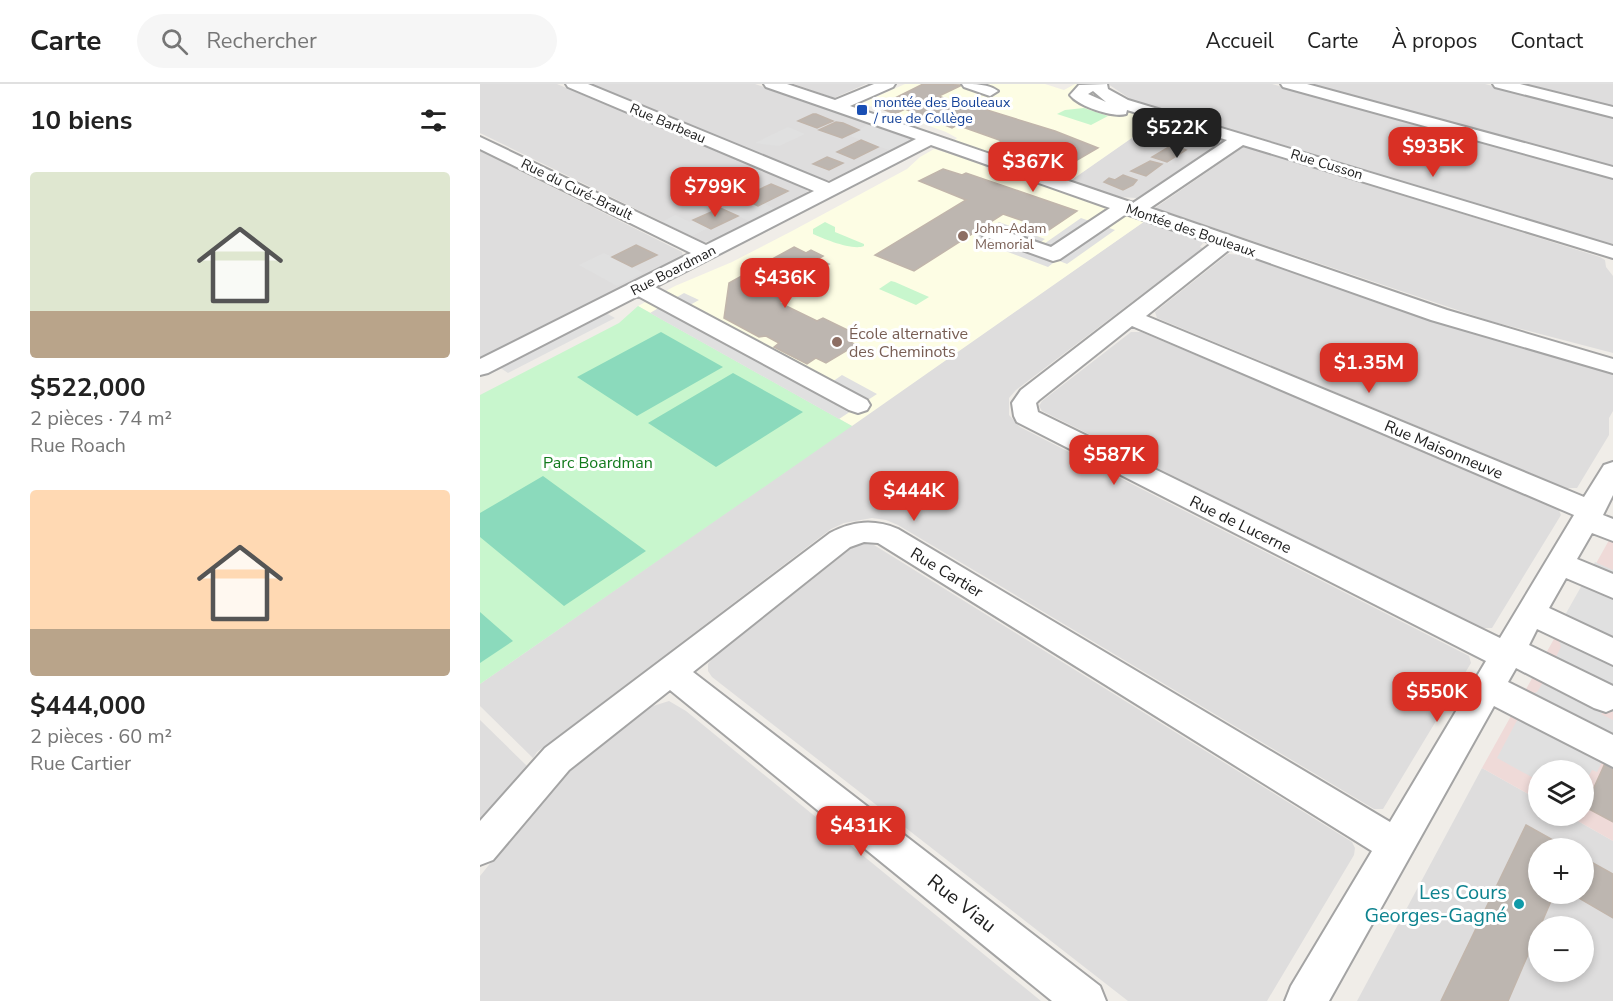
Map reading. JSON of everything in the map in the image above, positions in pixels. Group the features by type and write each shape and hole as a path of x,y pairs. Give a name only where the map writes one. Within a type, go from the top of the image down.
{"street":[{"name":"Rue Barbeau","path":"574,84 829,190"},
{"name":"Montée des Bouleaux","path":"772,84 1225,243 1473,326 1613,366"},
{"path":"836,106 887,84"},
{"path":"970,84 990,91"},
{"path":"1100,84 1085,88 1078,95 1087,101 1127,113 1135,113 1144,108"},
{"name":"Rue Cusson","path":"1100,84 1100,90 1110,98 1613,252"},
{"path":"1289,84 1613,173"},
{"path":"1500,84 1613,112"},
{"path":"953,147 971,138"},
{"path":"990,232 1053,255 1242,138"},
{"name":"Rue Boardman","path":"480,368 556,339 640,288 930,139"},
{"name":"Rue du Curé-Brault","path":"480,142 707,253"},
{"path":"797,207 807,208 824,202 892,166 897,160 894,157"},
{"name":"Rue de Lucerne","path":"1225,243 1025,400 1023,408 1026,416 1508,653"},
{"path":"640,288 858,405"},
{"name":"Rue Maisonneuve","path":"1130,317 1597,520"},
{"path":"1306,1001 1560,563 1597,520 1613,471"},
{"name":"Rue Cartier","path":"480,848 557,759 840,540 860,531 880,532 1395,845"},
{"path":"1560,563 1613,588"},
{"path":"1532,613 1613,652"},
{"path":"1508,653 1606,698"},
{"name":"Rue Viau","path":"669,671 1085,1001"},
{"path":"1488,687 1613,752"}],"shaded area":[{"path":"480,84 557,84 807,189 808,193 717,240 704,242 480,133"},
{"path":"590,84 755,84 911,137 911,141 838,178 825,181"},
{"path":"794,84 866,84 834,98"},
{"path":"905,84 1045,84 1064,90 1075,84 1084,84 1101,101 1159,119 1070,181 954,141 957,138 946,132 877,107 858,105"},
{"path":"1108,84 1272,84 1613,179 1613,244 1430,192 1270,141 1135,102"},
{"path":"1306,84 1485,84 1613,116 1613,168"},
{"path":"1518,84 1613,84 1613,107"},
{"path":"1159,119 1225,140 1137,198 1120,197 1070,181"},
{"path":"868,124 909,140 889,150 850,136"},
{"path":"788,127 805,134 779,146 755,143"},
{"path":"1245,146 1600,257 1605,260 1606,267 1613,276 1613,353 1490,321 1155,208"},
{"path":"934,149 982,163 989,171 1014,176 1145,221 852,426 638,306 792,231 907,169 920,157"},
{"path":"480,151 682,252 683,256 480,359"},
{"path":"738,198 758,206 763,203 775,209 749,221 719,207"},
{"path":"675,215 690,222 693,220 708,228 692,236 662,222"},
{"path":"1081,218 1115,230 1067,264 1057,260 1048,267 973,239 999,222 1045,239 1038,244 1041,246"},
{"path":"1145,221 1198,240 1203,243 1200,247 1203,248 1016,390 1009,398 1009,415 1020,427 1469,656 1471,663 1383,809 1374,809 898,525 872,518 844,523 831,529 537,752 533,758 480,706 480,684"},
{"path":"604,253 643,273 617,286 579,265"},
{"path":"1228,254 1242,255 1449,326 1613,374 1613,411 1609,418 1609,435 1577,488 1566,488 1157,318 1155,312"},
{"path":"684,293 699,300 688,306 832,382 842,375 877,394 839,419 650,313"},
{"path":"604,312 615,318 508,373 499,367"},
{"path":"1131,332 1141,332 1558,508 1561,515 1492,628 1481,628 1042,411 1039,406 1042,401"},
{"path":"1613,533 1613,841 1587,826 1594,826 1594,760 1528,760 1528,794 1482,768"},
{"path":"867,543 874,545 1352,842 1355,848 1354,855 1267,1001 1128,1001 712,677 708,671 708,664 713,658 853,547"},
{"path":"1595,562 1613,570 1613,712 1608,710 1601,714 1613,720 1613,762 1604,758 1597,772 1594,771 1594,760 1528,760 1528,775 1497,758 1531,694 1537,692 1561,647 1556,631"},
{"path":"669,701 686,711 1041,1001 480,1001 480,876 558,779 650,707"},
{"path":"480,720 527,766 480,824"},
{"path":"1482,768 1528,794 1528,826 1587,826 1613,841 1613,1001 1357,1001"}],"green space":[{"path":"1084,108 1108,116 1091,125 1057,114 1065,110"},
{"path":"825,222 835,227 835,232 864,244 864,246 846,246 813,234 813,229"},
{"path":"891,281 929,297 916,305 879,289"},
{"name":"Parc Boardman","path":"638,306 852,426 480,684 480,395 619,323"},
{"path":"661,332 723,367 637,416 577,377"},
{"path":"733,373 803,412 716,467 648,423"},
{"path":"543,476 646,551 564,606 480,537 480,513"},
{"path":"480,612 513,641 480,663"}],"building":[{"path":"923,84 962,85 939,96 952,102 958,99 968,101 989,108 987,110 1055,131 1098,148 1067,166 1039,156 1035,158 996,144 1002,141 957,125 952,128 905,109 895,114 877,107"},
{"path":"813,114 833,121 817,128 798,121"},
{"path":"836,122 859,130 842,138 819,130"},
{"path":"1178,130 1204,138 1194,145 1163,135"},
{"path":"861,140 878,147 854,159 837,152"},
{"path":"1172,145 1186,150 1167,162 1152,157"},
{"path":"827,157 843,163 829,170 813,164"},
{"path":"1150,161 1162,164 1146,176 1131,171"},
{"path":"943,169 962,175 966,173 1077,211 1049,230 1003,214 914,271 875,255 966,200 919,181"},
{"path":"1123,175 1137,180 1123,190 1104,182 1109,178 1115,180"},
{"path":"771,184 788,191 758,206 741,198"},
{"path":"720,208 738,216 711,229 693,220"},
{"path":"636,245 657,255 632,267 612,257"},
{"path":"794,247 806,253 811,250 823,256 818,259 829,264 782,291 780,303 817,321 823,318 856,334 847,340 856,345 826,363 816,358 807,364 774,347 779,343 766,336 759,337 724,318 729,283"},
{"path":"1607,759 1613,762 1613,822 1594,812 1594,787"},
{"name":"Les Cours Georges-Gagné","path":"1526,825 1549,838 1528,838 1528,904 1550,904 1545,916 1528,916 1528,954 1508,1001 1441,1001"},
{"path":"1594,864 1613,874 1613,918 1589,904 1594,904"}],"place":[{"name":"montée des Bouleaux / rue de Collège","path":"862,110"},
{"name":"John-Adam Memorial","path":"963,236"},
{"name":"École alternative des Cheminots","path":"837,342"},
{"name":"Les Cours Georges-Gagné","path":"1519,904"}]}
